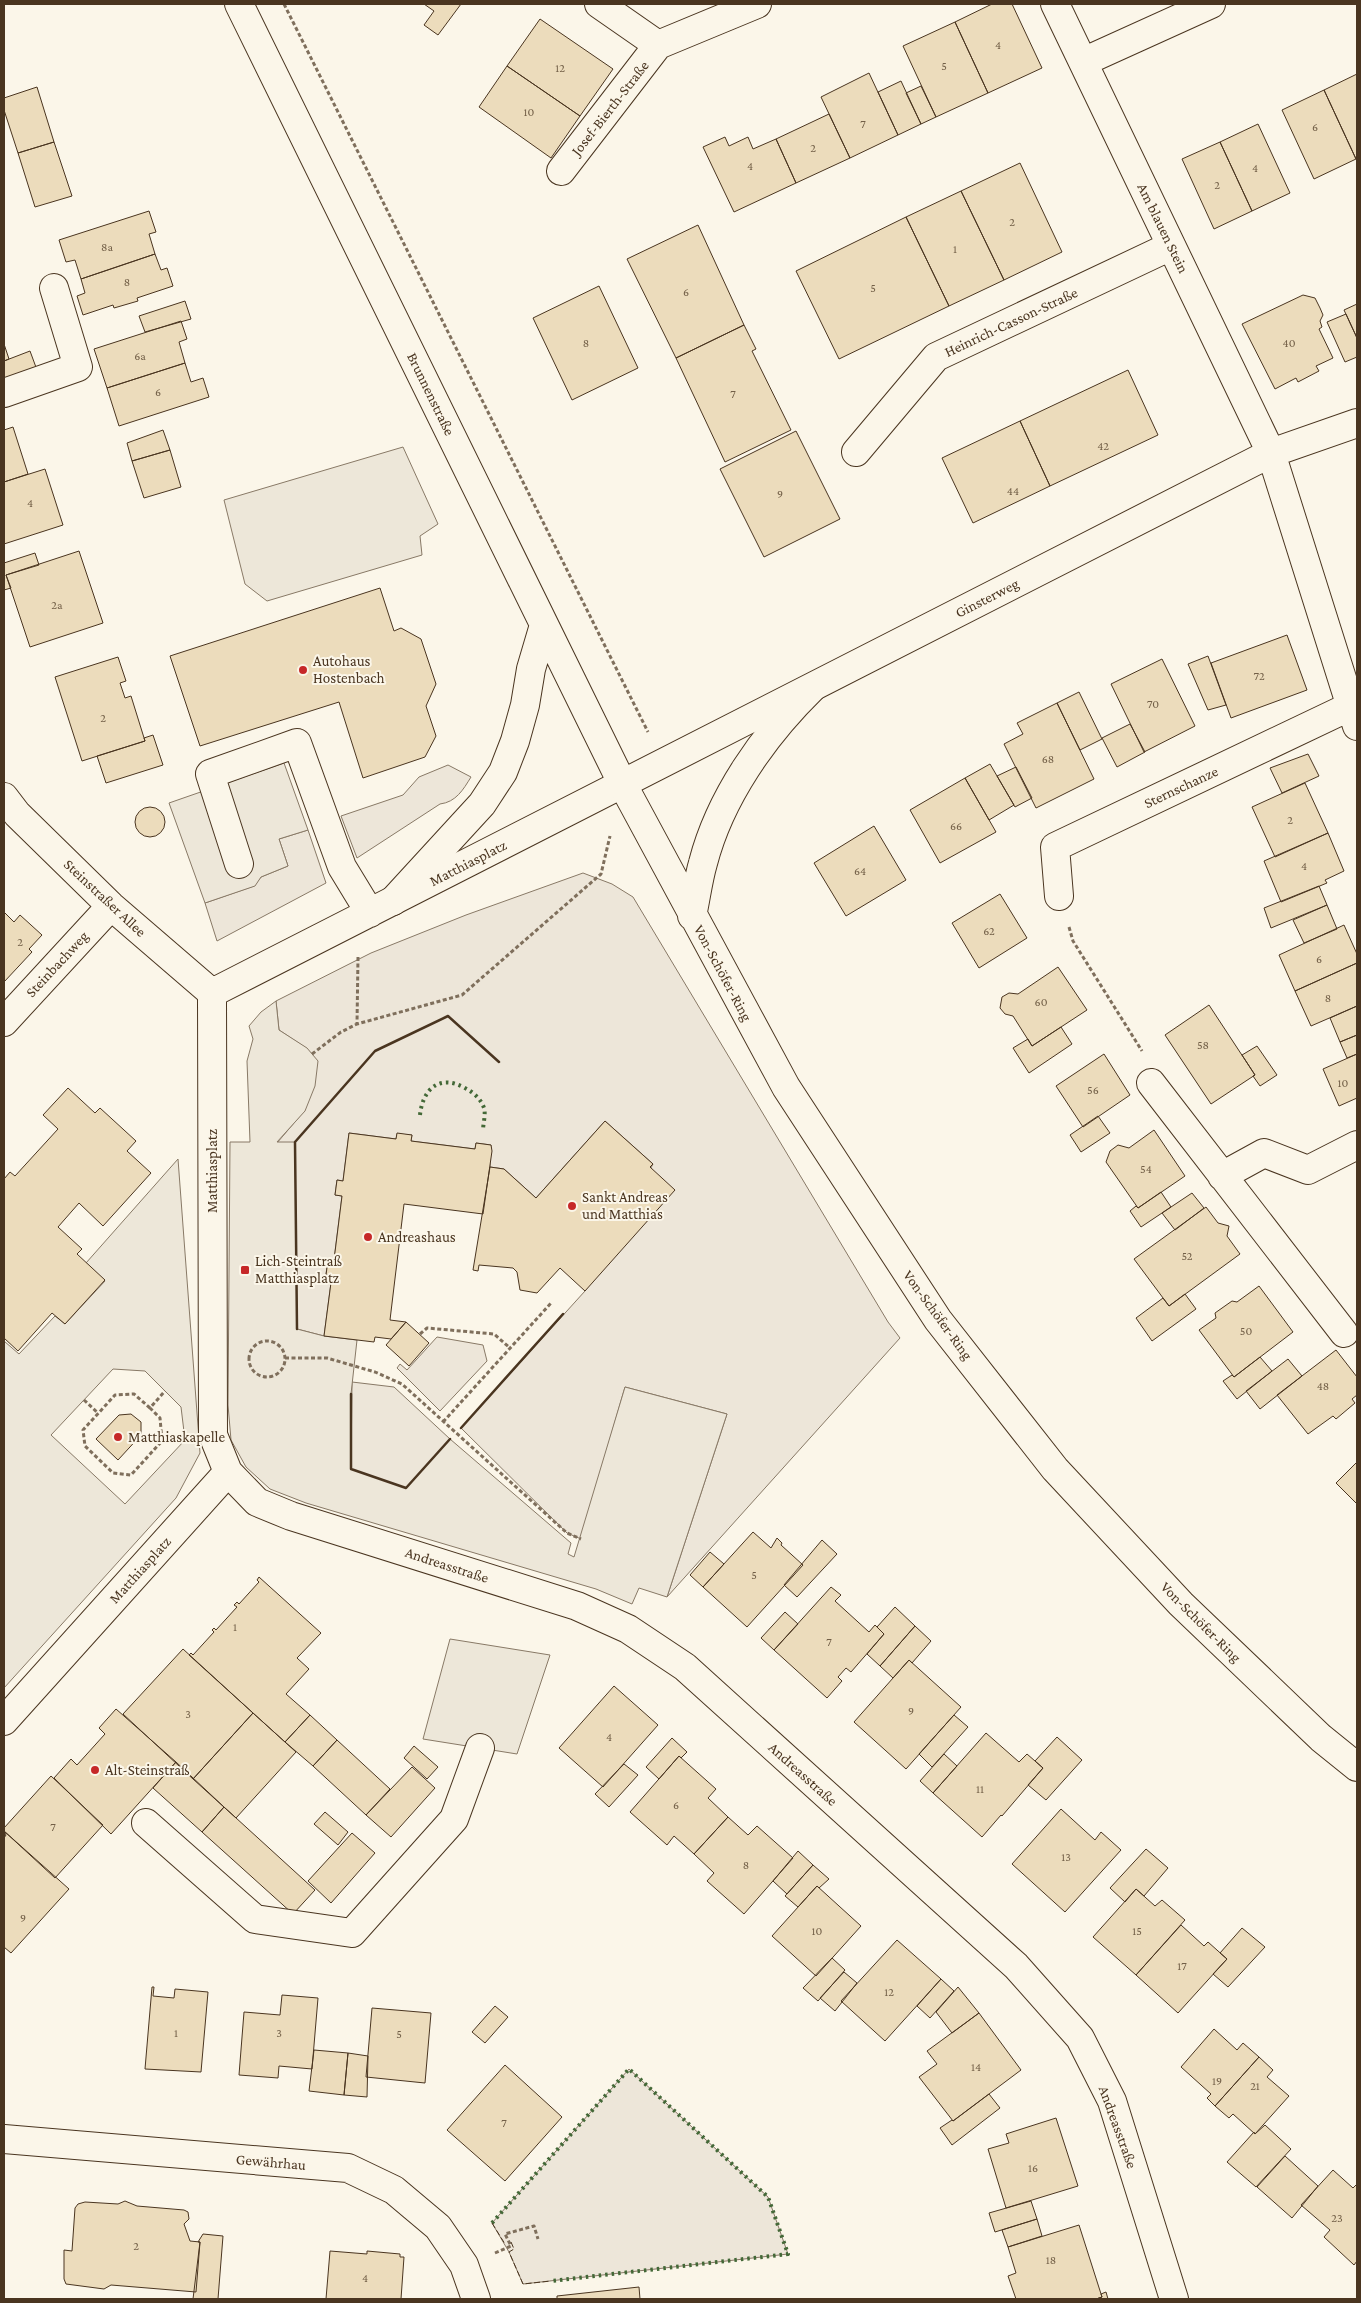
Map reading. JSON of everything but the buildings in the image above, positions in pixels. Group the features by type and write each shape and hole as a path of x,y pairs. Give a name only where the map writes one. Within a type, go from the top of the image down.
{"street":[{"name":"Brunnenstraße","path":"239,4 623,785"},
{"name":"Josef-Bierth-Straße","path":"600,4 658,45"},
{"name":"Josef-Bierth-Straße","path":"561,171 658,45 757,4"},
{"name":"Am blauen Stein","path":"1055,4 1271,453"},
{"path":"1083,62 1211,4"},
{"name":"Heinrich-Casson-Straße","path":"856,452 936,357 1171,246"},
{"path":"4,393 78,367 54,288"},
{"name":"Ginsterweg","path":"623,785 1271,453 1357,424"},
{"name":"Sternschanze","path":"1059,896 1055,847 1354,716 1271,453"},
{"path":"239,864 210,774 297,743 342,867 375,911 482,804 503,772 526,704 531,668 544,624"},
{"path":"692,916 703,862 721,814 741,777 792,707 812,688"},
{"name":"Matthiasplatz","path":"4,1721 228,1472 213,1435 202,1344 212,993 623,785"},
{"name":"Von-Schöfer-Ring","path":"623,785 774,1070 938,1320 1055,1468 1181,1604 1321,1738 1357,1767"},
{"name":"Steinstraßer Allee","path":"4,797 17,814 111,906 212,993"},
{"name":"Steinbachweg","path":"4,1022 111,906"},
{"path":"1152,1084 1344,1333"},
{"path":"1222,1176 1264,1153 1308,1170 1357,1145"},
{"name":"Andreasstraße","path":"228,1472 258,1502 291,1516 577,1606 628,1629 685,1667 1016,1966 1080,2038 1112,2101 1174,2299"},
{"path":"146,1822 255,1919 352,1933 454,1819 480,1748"},
{"name":"Gewährhau","path":"4,2139 348,2168 394,2190 438,2227 464,2266 476,2299"}],"path":[{"path":"284,4 664,763"},
{"path":"312,1054 341,1032 357,1024 462,994 600,874 623,785"},
{"path":"1059,896 1073,941 1152,1066 1152,1084"},
{"path":"357,1024 375,911"},
{"path":"443,1422 552,1302"},
{"path":"420,1334 427,1328 494,1334 510,1348"},
{"path":"270,1341 280,1347 285,1358 278,1374 266,1377 255,1374 251,1369 248,1357 253,1346 258,1342 270,1341"},
{"path":"285,1358 327,1358 375,1372 402,1384 567,1533 581,1540"},
{"path":"150,1408 165,1391"},
{"path":"134,1394 150,1408 160,1418 162,1441 131,1475 113,1473 85,1446 84,1430 115,1396 134,1394"},
{"path":"84,1400 98,1413"},
{"path":"464,2266 511,2246 505,2234 534,2226 538,2239"}],"shaded area":[{"path":"403,447 438,524 420,536 422,555 267,601 245,584 224,500"},
{"path":"284,763 308,830 279,839 288,866 261,877 255,886 205,903 169,803"},
{"path":"448,765 471,777 458,795 446,803 440,804 357,858 341,816 403,795 419,777"},
{"path":"308,830 326,883 217,941 205,903 254,886 261,877 288,866 279,839"},
{"path":"583,873 612,884 633,897 888,1322 900,1338 667,1597 727,1414 625,1387 581,1539 567,1533 461,1428 585,1291 653,1164 605,1121 536,1198 504,1169 490,1167 491,1145 476,1143 475,1149 411,1141 412,1135 397,1134 396,1139 349,1133 343,1181 337,1180 335,1195 342,1196 334,1260 328,1260 326,1274 332,1275 324,1336 297,1329 295,1143 277,1143 305,1110 306,1048 279,1030 276,1001 371,953 466,915"},
{"path":"276,1001 279,1030 307,1048 318,1061 315,1086 305,1111 277,1142 295,1142 297,1329 324,1336 357,1340 351,1394 351,1469 406,1488 450,1439 571,1543 568,1554 574,1557 625,1387 727,1414 667,1597 639,1588 632,1604 596,1589 306,1503 270,1489 246,1467 231,1440 228,1405 230,1142 250,1142 247,1061 253,1039 249,1026 261,1012"},
{"path":"178,1159 200,1453 176,1498 4,1688 4,1341 19,1354 55,1316 65,1324 105,1281 86,1263","holes":["113,1369 145,1371 181,1407 185,1440 125,1504 51,1435"]},
{"path":"437,1337 483,1345 487,1361 440,1411 397,1368 400,1364 407,1370"},
{"path":"352,1382 394,1387 450,1439 406,1488 351,1469"},
{"path":"450,1639 550,1655 517,1754 423,1739"},
{"path":"629,2069 768,2197 788,2254 523,2284 509,2252 492,2223"}],"hedge":[{"path":"420,1115 425,1097 434,1086 441,1083 456,1084 471,1092 483,1105 485,1110 483,1131"},
{"path":"492,2223 629,2069 768,2197 788,2254 551,2281"}],"fence":[{"path":"492,2223 505,2244"},
{"path":"511,2242 514,2249 509,2252 523,2284 551,2281"}],"wall":[{"path":"297,1329 295,1142 375,1051 448,1016 499,1062"},
{"path":"461,1428 563,1314"},
{"path":"351,1394 351,1469 406,1488 450,1439"}],"place":[{"name":"Autohaus Hostenbach","path":"303,670"},
{"name":"Sankt Andreas und Matthias","path":"572,1206"},
{"name":"Andreashaus","path":"368,1237"},
{"name":"Lich-Steintraß Matthiasplatz","path":"245,1270"},
{"name":"Matthiaskapelle","path":"118,1437"},
{"name":"Alt-Steinstraß","path":"95,1770"}]}
